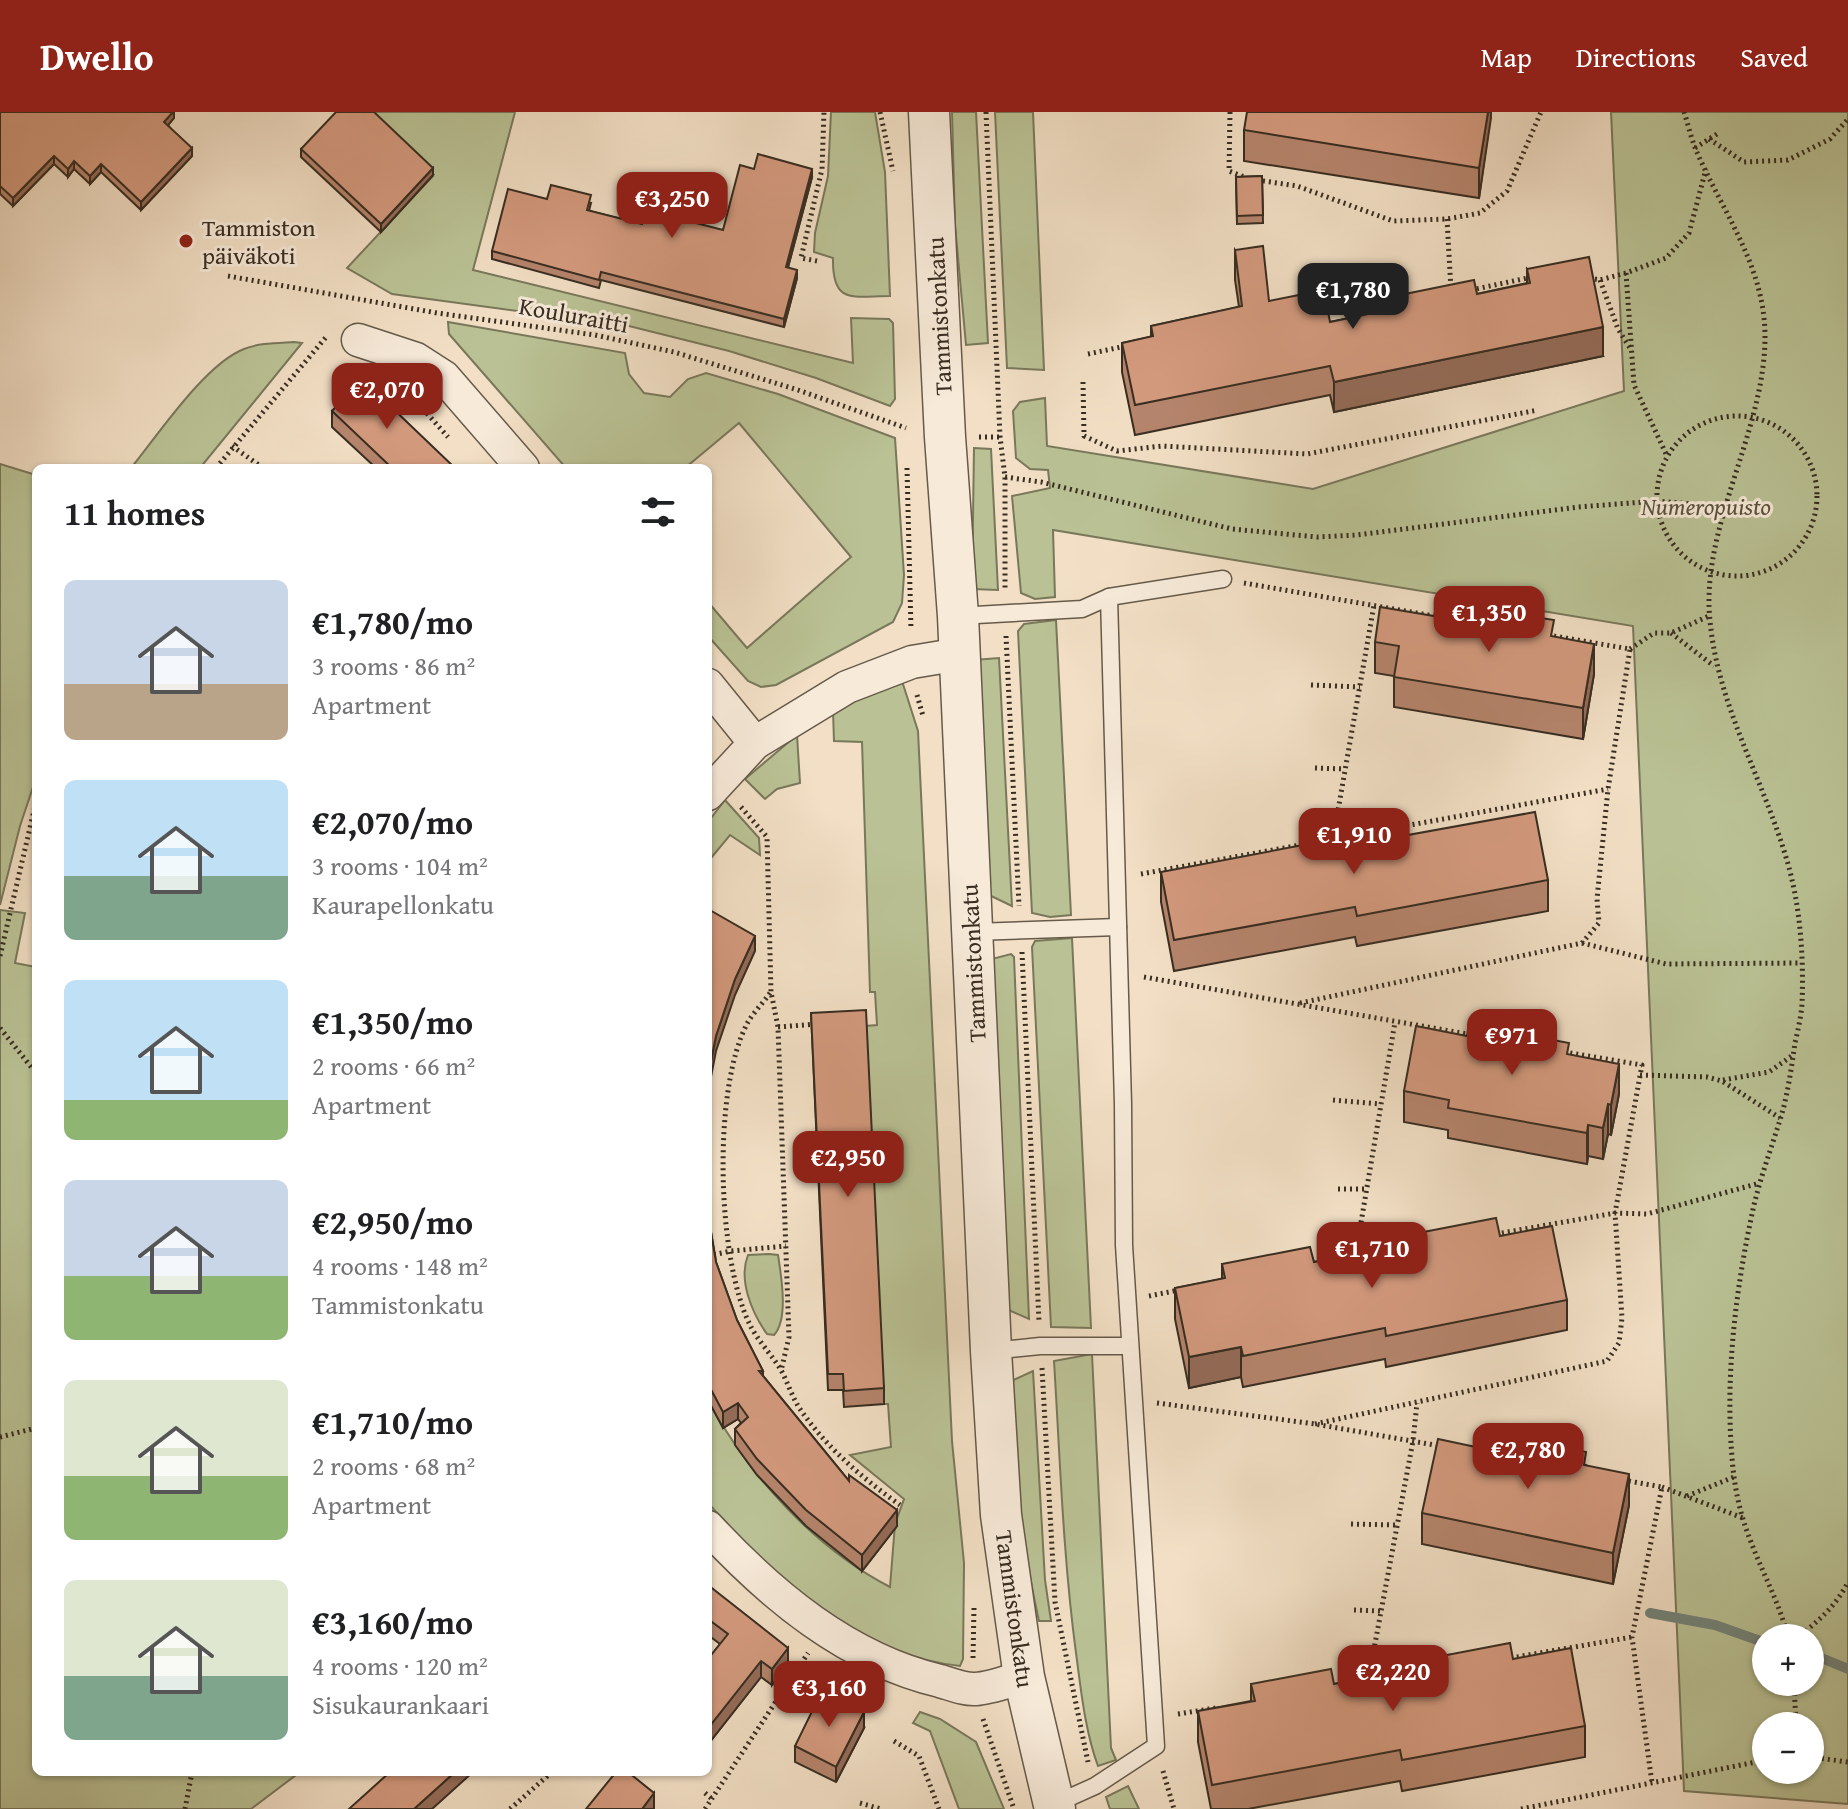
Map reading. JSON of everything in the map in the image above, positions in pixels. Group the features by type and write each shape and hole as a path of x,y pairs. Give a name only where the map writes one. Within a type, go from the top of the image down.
{"street":[{"name":"Tammistonkatu","path":"929,112 945,437 959,635 1001,1515 1024,1677 1054,1807"},
{"path":"358,340 416,359 444,377 520,464"},
{"path":"713,788 755,743 847,687 912,662 959,635"},
{"path":"712,690 755,743"},
{"path":"712,1531 779,1597 818,1625 868,1653 921,1677 976,1689 1024,1677"}],"lane":[{"path":"959,635 1005,612 1082,609 1109,597 1223,579"},
{"path":"1054,1807 1095,1786 1156,1746 1127,1299 1109,597"},
{"path":"972,932 1118,927"},
{"path":"991,1351 1040,1346 1129,1346"}],"path":[{"path":"817,261 801,258 822,169 824,112"},
{"path":"986,112 1000,437 1005,477 1005,612 1055,1602 1082,1741 1095,1786"},
{"path":"1230,112 1229,171 1250,179 1297,186 1393,221 1447,219 1480,213 1507,191 1541,112"},
{"path":"1684,112 1695,148 1743,242 1760,293 1765,332 1764,356 1752,419 1710,571 1709,616 1716,667 1731,715 1787,859 1801,937 1802,1007 1780,1118 1754,1204 1737,1303 1729,1408 1734,1477 1743,1518 1784,1624"},
{"path":"1709,139 1744,162 1788,160 1830,139 1848,119"},
{"path":"1695,148 1720,132"},
{"path":"1575,276 1600,280 1666,258 1689,233 1706,169"},
{"path":"1447,219 1452,294"},
{"path":"1626,273 1634,385 1668,457"},
{"name":"Kouluraitti","path":"228,276 437,313 595,335 674,352 798,390 906,428"},
{"path":"1466,291 1535,276"},
{"path":"1600,280 1618,329 1631,350"},
{"path":"1313,309 1358,300 1405,297"},
{"path":"219,464 336,325 358,340"},
{"path":"1088,354 1133,345"},
{"path":"1083,382 1084,436 1117,451 1162,446 1307,454 1538,410"},
{"path":"408,391 456,446"},
{"path":"1727,416 1752,419 1778,426 1802,448 1815,474 1818,500 1811,527 1798,549 1766,571 1745,576 1710,571 1693,562 1670,540 1657,501 1660,475 1668,457 1687,434 1703,423 1727,416"},
{"path":"232,446 257,464"},
{"path":"1005,477 1041,482 1232,529 1317,537 1657,501 1726,507"},
{"path":"1223,579 1464,621"},
{"path":"1333,839 1374,605"},
{"path":"1540,634 1630,649 1654,633 1671,633 1709,616"},
{"path":"1671,633 1716,667"},
{"path":"1582,943 1599,923 1597,899 1608,789 1630,649"},
{"path":"1311,685 1360,687"},
{"path":"1315,768 1345,769"},
{"path":"713,788 767,837 766,905 771,992 778,1027 789,1337 781,1371"},
{"path":"1117,879 1608,789"},
{"path":"0,956 32,819"},
{"path":"1295,1004 1582,943 1666,964 1801,963"},
{"path":"1119,973 1487,1038"},
{"path":"771,992 749,1022 737,1053 724,1113 724,1207 736,1281 750,1325 781,1371 799,1407 831,1447 870,1484 900,1505"},
{"path":"1370,1257 1354,1259 1395,1022"},
{"path":"778,1027 829,1023"},
{"path":"0,1028 32,1068"},
{"path":"1315,1424 1607,1361 1619,1343 1622,1318 1615,1213 1642,1065 1565,1052"},
{"path":"1722,1081 1769,1072 1793,1055"},
{"path":"1640,1075 1707,1077 1722,1081 1780,1118"},
{"path":"1333,1100 1381,1104"},
{"path":"1492,1235 1615,1213 1647,1214 1761,1183"},
{"path":"1338,1189 1366,1189"},
{"path":"712,1255 786,1246"},
{"path":"1127,1299 1188,1289"},
{"path":"1133,1400 1315,1424 1444,1447"},
{"path":"1384,1679 1368,1682 1413,1441 1417,1403"},
{"path":"0,1437 32,1429"},
{"path":"1686,1496 1734,1477"},
{"path":"1615,1478 1662,1487 1743,1518"},
{"path":"1652,1783 1632,1637 1662,1487"},
{"path":"1351,1524 1398,1525"},
{"path":"1815,1624 1842,1594 1848,1582"},
{"path":"1354,1610 1381,1611"},
{"path":"1492,1661 1632,1637"},
{"path":"705,1809 811,1649"},
{"path":"1154,1719 1230,1706"},
{"path":"894,1741 919,1756 939,1809"},
{"path":"1156,1746 1174,1809"},
{"path":"1824,1759 1848,1762"},
{"path":"1521,1809 1752,1763"},
{"path":"185,1809 191,1776"},
{"path":"510,1809 547,1776"},
{"path":"705,1793 712,1799"},
{"path":"860,1803 881,1809"}],"green space":[{"path":"366,112 515,112 473,270 853,363 851,318 889,319 893,323 895,399 890,406 816,378 729,351 629,326 392,294 347,268 433,176"},
{"path":"831,112 875,112 885,172 890,296 847,295 836,284 833,258 814,252 815,233 828,176"},
{"path":"952,112 976,112 988,343 966,345 955,225"},
{"path":"995,112 1033,112 1044,370 1007,368"},
{"name":"Numeropuisto","path":"1611,112 1848,112 1848,1804 1684,1791 1633,626 1053,530 1055,597 1035,599 1021,593 1012,496 1050,488 1048,470 1030,469 1016,458 1013,411 1020,402 1045,398 1047,446 1313,489 1624,391"},
{"path":"448,322 625,353 629,374 644,393 670,397 688,379 706,373 778,394 895,438 904,575 902,603 893,622 776,685 761,687 748,681 712,640 712,607 747,648 851,557 739,423 690,464 563,464 449,334"},
{"path":"302,343 203,464 134,464 183,402 214,369 244,349 268,344"},
{"path":"974,448 991,449 998,590 972,589"},
{"path":"0,464 32,474 32,790 0,905"},
{"path":"1056,620 1071,915 1050,917 1032,913 1018,631 1024,624"},
{"path":"999,658 1012,906 985,893 974,660"},
{"path":"902,681 918,731 952,1441 964,1563 963,1659 960,1666 923,1659 887,1646 820,1608 760,1558 712,1507 712,1408 743,1456 786,1507 835,1552 890,1587 895,1524 904,1499 850,1455 891,1447 888,1404 884,1404 866,1026 877,1025 875,992 870,992 862,742 834,741 833,711 863,694"},
{"path":"797,735 800,783 777,789 765,799 745,779"},
{"path":"725,800 759,838 760,855 730,835 712,857 712,817"},
{"path":"0,910 25,913 15,963 32,966 32,1776 295,1776 251,1809 0,1809"},
{"path":"1072,938 1091,1328 1051,1327 1032,947 1035,941"},
{"path":"1011,954 1014,957 1029,1319 1004,1308 988,960"},
{"path":"748,1255 778,1255 783,1296 779,1328 774,1335 767,1334 756,1316 748,1296 745,1275"},
{"path":"1092,1354 1111,1748 1116,1760 1098,1766 1084,1710 1072,1617 1054,1361"},
{"path":"1033,1371 1045,1580 1051,1621 1039,1621 1027,1562 1007,1383"},
{"path":"920,1712 940,1719 976,1742 1004,1809 959,1809 930,1731 913,1723"},
{"path":"1128,1786 1139,1809 1110,1809 1106,1797"}],"building":[{"path":"0,112 173,112 164,122 192,148 141,202 101,164 90,176 74,161 68,169 54,156 13,198 0,186"},
{"path":"336,112 374,112 433,168 381,224 301,149"},
{"path":"1247,112 1488,112 1479,168 1244,130"},
{"path":"758,154 812,169 786,267 797,270 784,319 601,272 599,280 492,251 508,189 547,199 551,185 591,195 587,210 642,224 646,210 723,230 740,165 754,169"},
{"path":"1262,176 1263,215 1237,216 1236,177"},
{"path":"1263,246 1269,301 1324,290 1330,322 1387,310 1385,298 1474,280 1477,294 1530,283 1527,269 1589,257 1603,327 1334,382 1330,366 1135,405 1122,343 1153,336 1151,326 1242,306 1235,250"},
{"path":"362,379 451,464 388,464 332,411"},
{"path":"1460,605 1554,620 1551,636 1594,644 1583,708 1394,677 1399,646 1375,642 1380,607 1458,620"},
{"path":"1535,812 1548,880 1357,916 1355,907 1174,940 1161,872 1356,835 1358,844"},
{"path":"712,911 755,936 735,979 712,1056"},
{"path":"866,1010 884,1388 844,1391 843,1374 828,1374 811,1013"},
{"path":"1469,1024 1569,1043 1567,1054 1619,1064 1603,1128 1588,1125 1587,1133 1448,1108 1449,1100 1404,1091 1416,1026 1467,1036"},
{"path":"1496,1218 1500,1236 1552,1226 1567,1300 1386,1336 1385,1328 1243,1356 1241,1347 1189,1357 1175,1288 1225,1278 1222,1264 1310,1247 1314,1262 1415,1242 1413,1234"},
{"path":"712,1238 716,1262 737,1320 763,1371 759,1371 849,1481 849,1475 897,1510 862,1555 806,1510 757,1459 735,1429 748,1417 738,1403 723,1412 712,1391"},
{"path":"1494,1433 1586,1452 1584,1465 1629,1474 1613,1553 1422,1513 1438,1439 1490,1450"},
{"path":"712,1588 788,1648 772,1669 761,1661 712,1723 712,1654 728,1634 712,1622"},
{"path":"1510,1643 1513,1659 1571,1648 1585,1726 1402,1760 1400,1750 1212,1785 1198,1711 1255,1701 1251,1684 1331,1669 1334,1684 1432,1665 1431,1658"},
{"path":"822,1691 864,1712 836,1767 795,1746"},
{"path":"386,1776 451,1776 414,1809 349,1809"},
{"path":"613,1776 633,1776 654,1793 642,1809 586,1809"}],"waterway":[{"path":"1650,1613 1715,1625 1752,1638"},
{"path":"1824,1659 1848,1669"}],"place":[{"name":"Tammiston päiväkoti","path":"186,241"}]}
